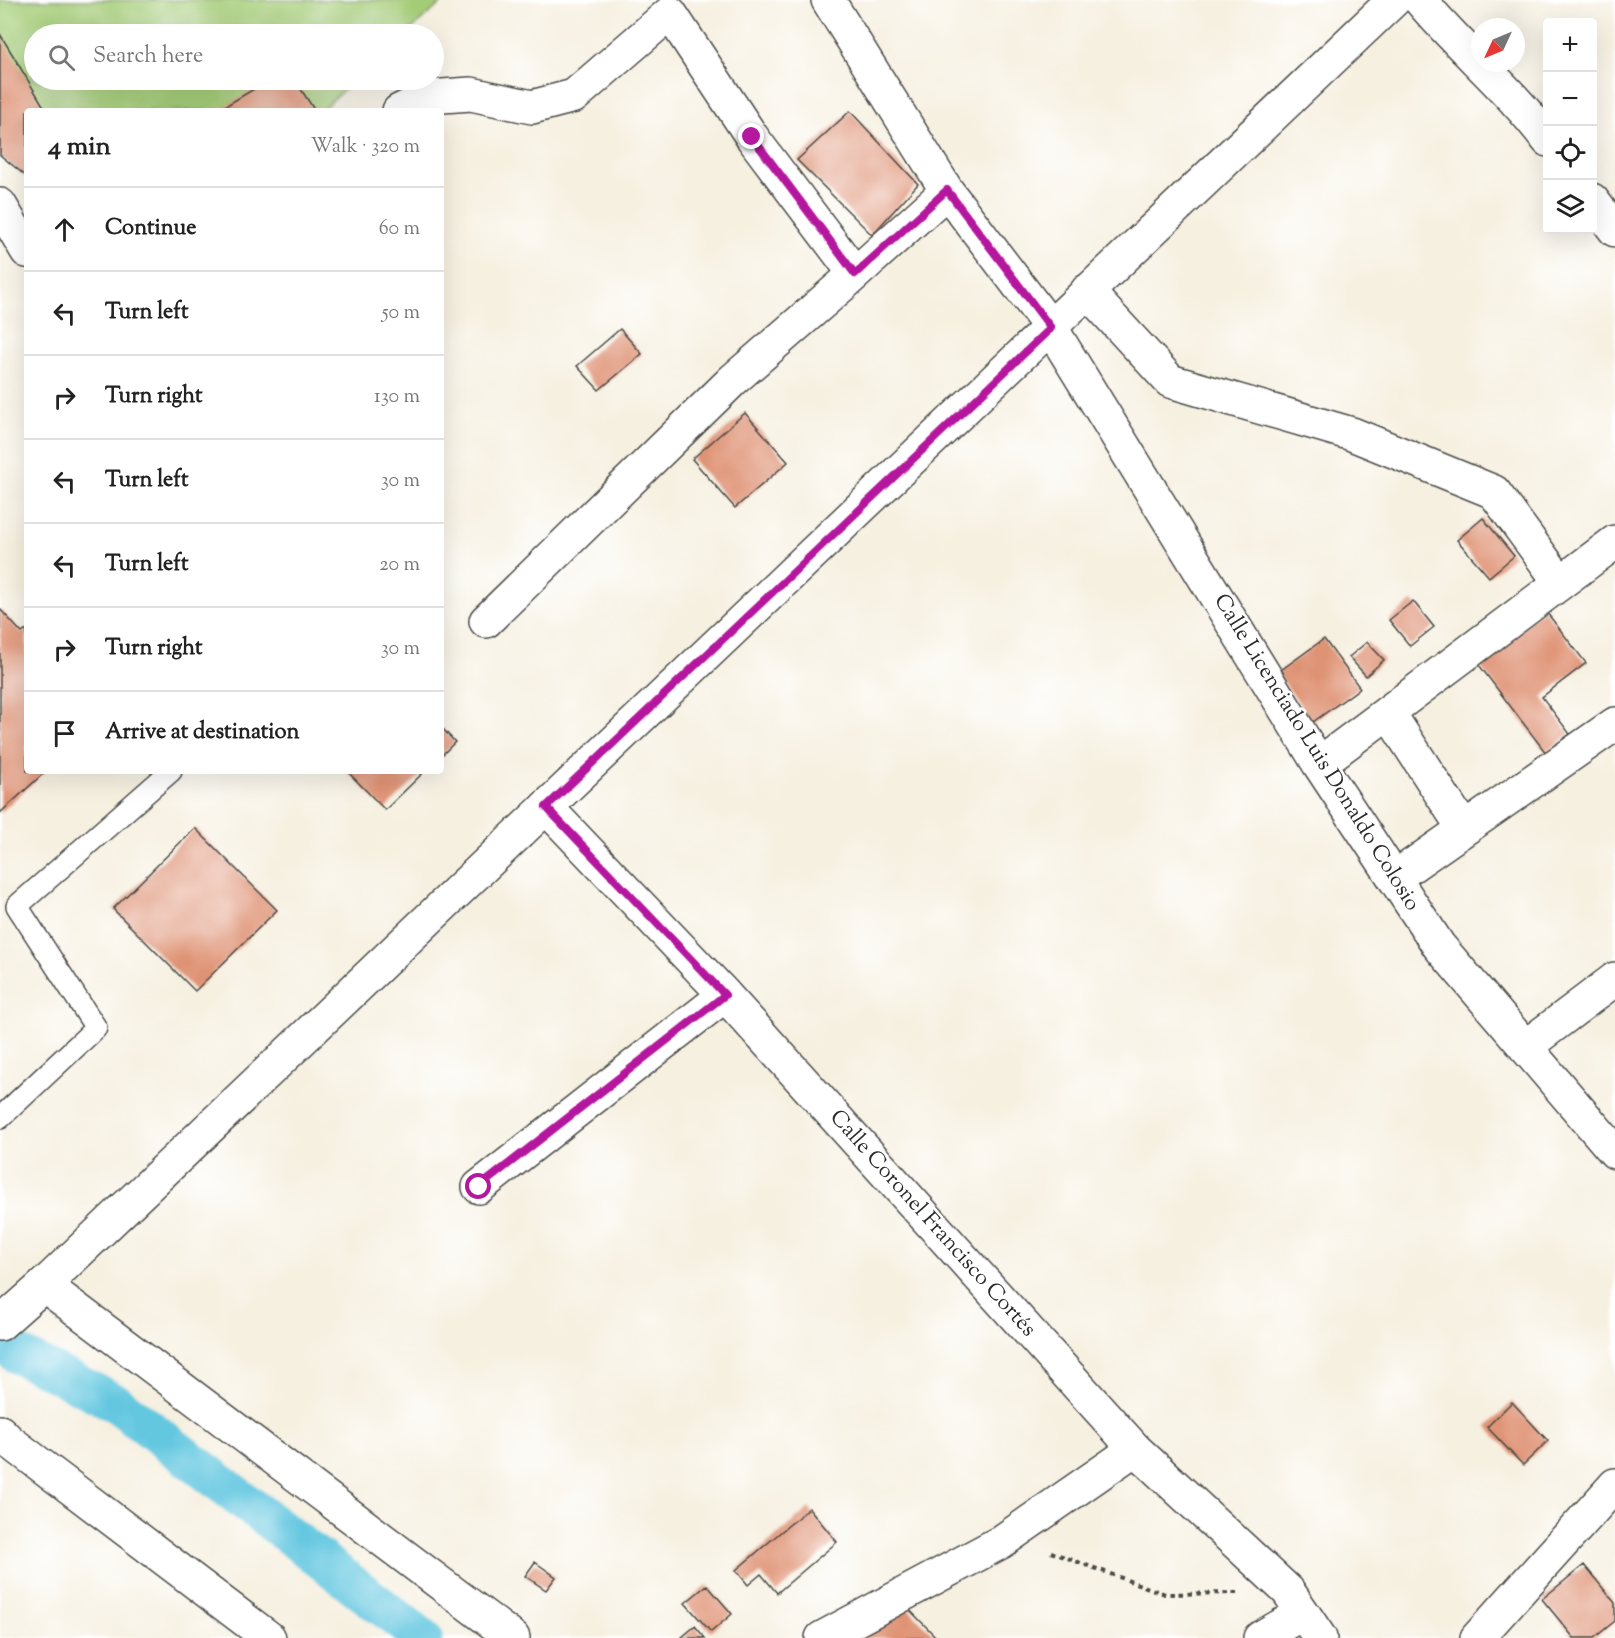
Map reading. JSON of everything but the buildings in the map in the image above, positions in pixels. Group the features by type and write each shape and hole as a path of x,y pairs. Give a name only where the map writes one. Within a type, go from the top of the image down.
{"street":[{"name":"Calle Licenciado Luis Donaldo Colosio","path":"828,0 947,190 1051,328 1318,764 1439,946 1612,1145"},
{"path":"0,1324 44,1285 1395,0"},
{"path":"1420,0 1527,112 1543,133"},
{"path":"405,108 428,97 471,94 532,107 574,96 677,6 752,137 855,274"},
{"path":"486,621 733,380 947,190"},
{"path":"0,204 24,246"},
{"path":"1597,205 1615,230"},
{"path":"1087,291 1170,381 1352,434 1494,492 1560,582"},
{"path":"1318,764 1615,542"},
{"path":"1388,712 1464,829"},
{"path":"1394,878 1615,724"},
{"name":"Calle Coronel Francisco Cortés","path":"546,807 725,995 1135,1449 1304,1614"},
{"path":"1525,1047 1615,979"},
{"path":"479,1187 725,995"},
{"path":"44,1285 513,1638"},
{"path":"0,1432 269,1638"},
{"path":"822,1638 1001,1542 1135,1449"},
{"path":"1477,1638 1615,1485"},
{"path":"1260,1638 1304,1614"}],"lane":[{"path":"0,1118 96,1028 17,906 168,774"}],"path":[{"path":"1001,1542 1057,1553 1164,1594 1304,1614"}],"green space":[{"path":"0,0 445,0 417,24 24,24 24,90 344,90 323,108 24,108 24,175 0,155"}],"waterway":[{"path":"15,1353 116,1403 423,1638"}],"route":[{"path":"479,1187 725,995 546,807 1051,328 947,190 855,274 752,137"}]}
